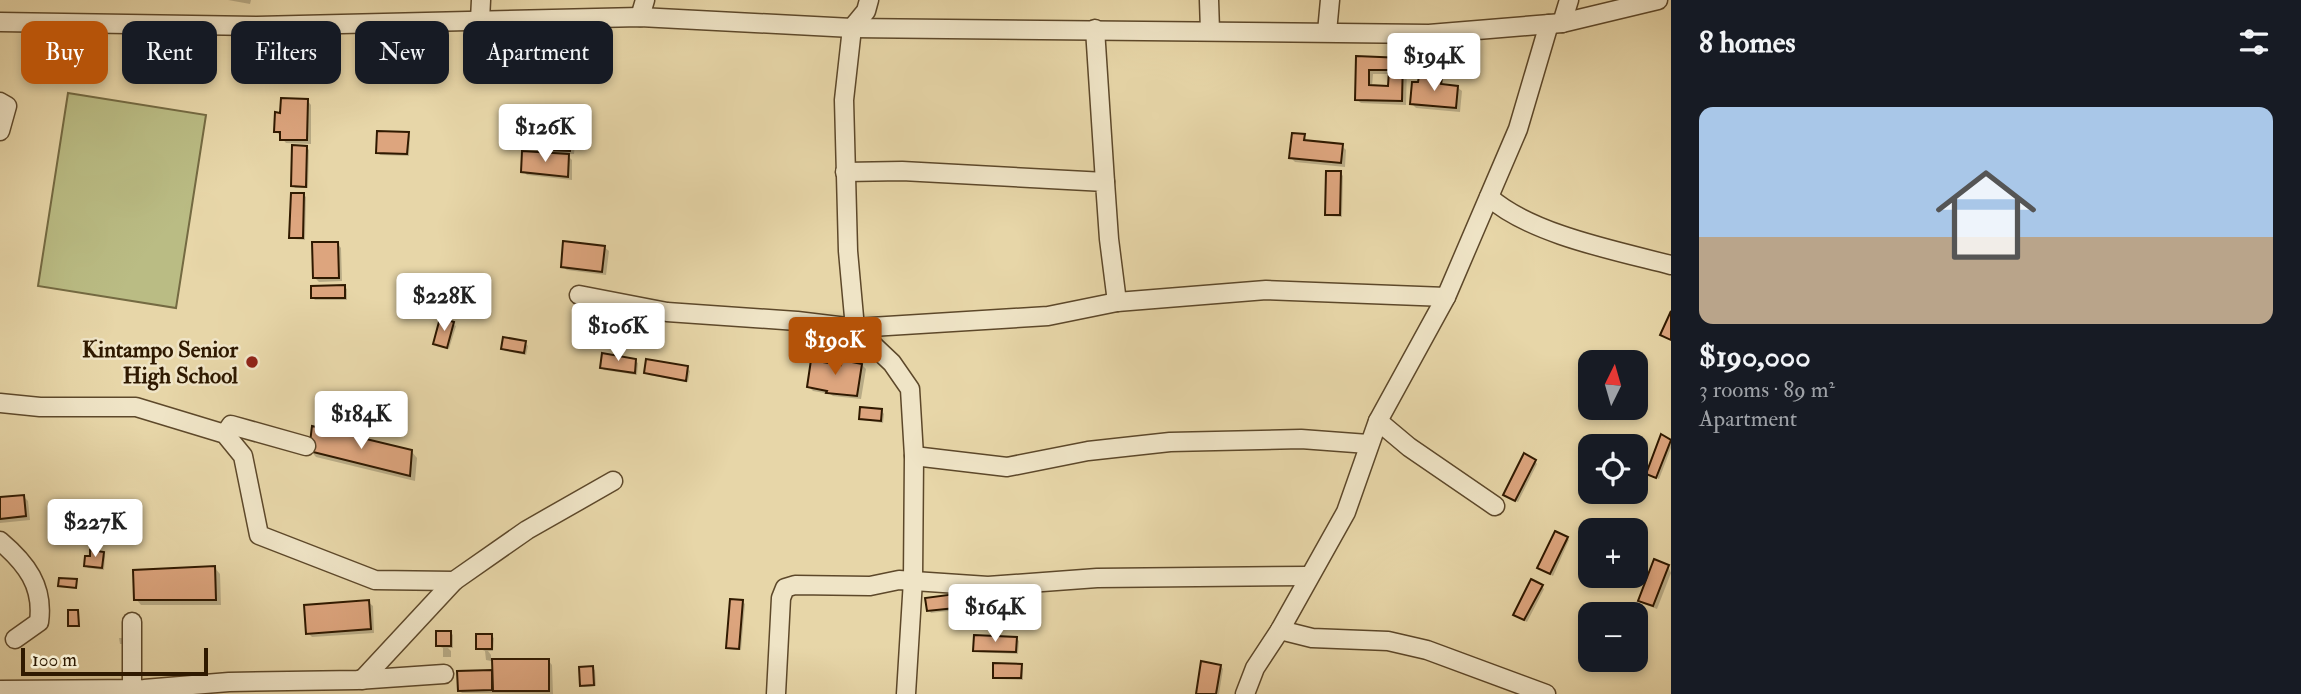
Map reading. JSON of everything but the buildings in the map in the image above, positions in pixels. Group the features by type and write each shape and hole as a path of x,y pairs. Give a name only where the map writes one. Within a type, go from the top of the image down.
{"street":[{"path":"480,20 481,0"},
{"path":"869,0 866,11 852,28 844,100 848,251 855,328 892,363 910,389 914,456 913,580 906,694"},
{"path":"1209,0 1210,31"},
{"path":"1327,32 1330,0"},
{"path":"1245,694 1255,668 1280,630 1346,512 1378,421 1446,297 1518,129 1555,23 1569,0"},
{"path":"0,22 257,26 480,20 642,9 852,28 1429,34 1555,23 1650,2 1671,7"},
{"path":"1095,29 1109,239 1117,302"},
{"path":"0,102 7,106 0,131"},
{"path":"845,172 902,171 1105,181"},
{"path":"1489,197 1501,208 1526,222 1604,248 1671,265"},
{"path":"579,295 667,312 855,328 1048,316 1117,302 1266,290 1446,297"},
{"path":"0,403 40,407 136,407 225,434 243,456 260,535 375,580 454,581"},
{"path":"1378,421 1409,447 1495,506"},
{"path":"225,434 231,425 306,446"},
{"path":"914,456 1007,467 1088,451 1170,442 1301,439 1368,444"},
{"path":"362,680 454,581 527,530 613,481"},
{"path":"0,541 29,569 42,604 39,622 15,639"},
{"path":"776,694 781,598 785,588 794,585 870,586 887,581 913,580 948,585 988,586 1097,578 1308,576"},
{"path":"132,622 132,689"},
{"path":"1280,630 1311,638 1388,641 1427,650 1546,694"},
{"path":"0,690 132,689 229,682 362,680 444,674"}],"green space":[{"path":"68,93 206,115 176,308 38,286"}],"place":[{"name":"Kintampo Senior High School","path":"252,362"}]}
